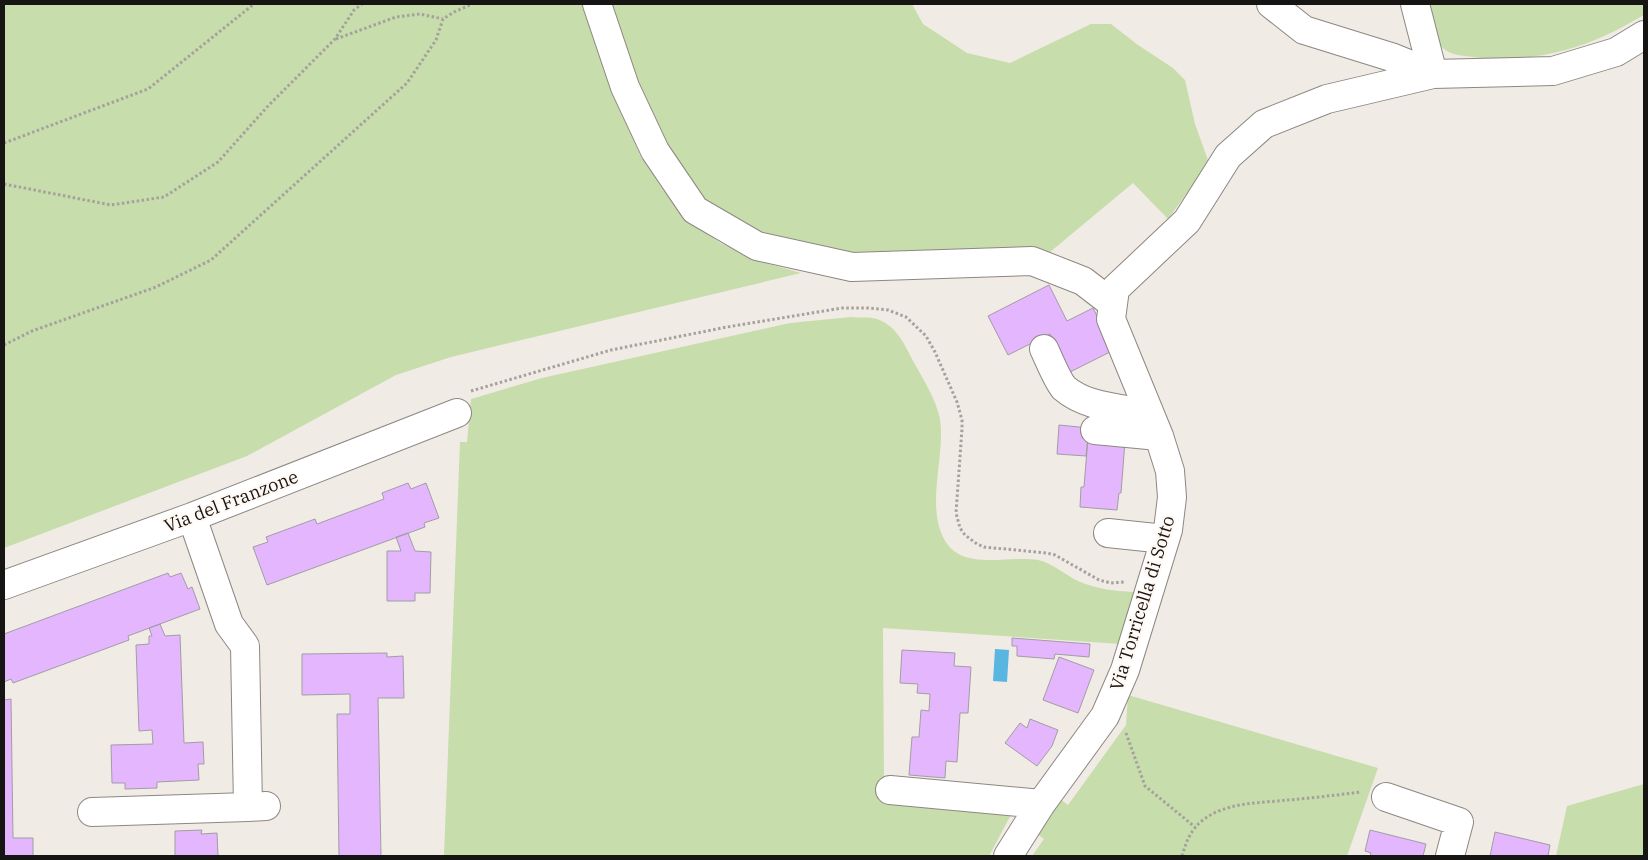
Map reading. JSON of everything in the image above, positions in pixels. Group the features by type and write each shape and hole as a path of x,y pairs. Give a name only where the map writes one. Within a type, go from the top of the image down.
{"street":[{"path":"597,4 625,87 655,151 695,210 733,233 757,246 852,267 1032,261 1082,281 1113,304"},
{"path":"1270,4 1304,30 1391,57 1433,74"},
{"path":"1415,4 1433,74"},
{"name":"Via Torricella di Sotto","path":"1008,856 1040,804 1106,716 1125,670 1165,539 1171,510 1172,484 1166,457 1155,425 1111,319 1115,289 1187,221 1228,156 1264,124 1327,99 1433,74 1553,71 1616,52 1644,35"},
{"path":"1044,349 1063,387 1095,404 1120,409 1155,425"},
{"path":"1044,385 1048,395 1056,402 1072,408 1120,409"},
{"name":"Via del Franzone","path":"4,585 192,517 462,403"},
{"path":"1095,430 1155,425"},
{"path":"92,812 257,807 245,646 229,624 192,517"},
{"path":"1108,533 1165,539"},
{"path":"890,790 1040,804"},
{"path":"1386,797 1459,822 1450,856"}],"path":[{"path":"4,143 148,89 254,4"},
{"path":"4,184 111,205 164,197 218,162 268,106 335,39 354,10 362,4"},
{"path":"4,346 32,331 156,287 211,260 407,83 436,40 443,20 454,12 472,4"},
{"path":"335,39 396,17 420,14 443,20"},
{"path":"462,403 611,350 717,328 842,308 888,310 906,317 926,336 958,402 962,429 956,513 960,528 965,535 984,547 1055,555 1099,580 1120,583"},
{"path":"1106,716 1126,734 1145,786 1195,827"},
{"path":"1182,856 1187,841 1195,827 1212,815 1236,806 1371,791 1386,797"}],"green space":[{"path":"4,4 582,4 609,83 640,155 663,190 685,217 720,243 766,263 801,273 451,357 396,375 247,456 4,548"},
{"path":"606,4 912,4 923,24 967,53 1010,63 1091,24 1111,24 1173,68 1185,80 1195,124 1209,163 1168,219 1133,183 1050,252 862,258 751,231 705,205 664,153"},
{"path":"1425,4 1644,4 1644,15 1609,34 1573,48 1540,56 1489,59 1458,55 1444,49 1434,34"},
{"path":"851,317 873,318 893,329 906,347 936,404 941,434 936,501 937,517 941,532 948,545 956,553 978,559 1038,560 1085,584 1106,589 1134,592 1121,644 883,628 884,782 1013,811 989,856 444,856 460,442 467,442 471,399 542,378 790,323"},
{"path":"1128,695 1378,768 1347,856 1032,856 1044,839 1037,834 1060,799 1068,805 1126,725"},
{"path":"1644,784 1644,856 1556,856 1567,806"}],"water":[{"path":"995,649 1009,650 1007,682 993,681"}],"building":[{"path":"1049,285 1067,321 1093,308 1114,350 1070,372 1050,334 1008,355 988,316"},
{"path":"1059,425 1089,428 1086,456 1057,454"},
{"path":"1088,438 1125,441 1121,493 1119,493 1117,510 1080,507 1081,487 1084,487"},
{"path":"408,483 411,489 426,483 439,518 424,523 425,527 267,585 253,547 268,542 266,537 315,519 317,524 384,499 382,493"},
{"path":"408,533 415,551 431,552 430,593 415,593 415,601 387,601 387,551 401,551 396,537"},
{"path":"168,573 170,577 181,573 188,589 192,587 200,609 128,636 129,640 13,683 11,679 4,682 4,634"},
{"path":"160,624 165,636 180,635 184,743 203,742 204,764 198,764 199,780 157,782 157,788 125,789 125,783 112,783 111,745 153,744 152,730 139,731 136,645 149,644 149,636 152,636 149,628"},
{"path":"1012,638 1090,644 1089,657 1055,654 1054,659 1017,656 1017,646 1012,646"},
{"path":"902,650 955,653 954,666 971,667 968,713 960,713 957,762 946,761 945,778 909,775 912,737 919,737 921,710 929,711 930,694 917,693 918,684 900,683"},
{"path":"387,653 387,657 403,656 404,698 378,698 381,856 339,856 337,714 350,714 350,694 302,695 302,654"},
{"path":"1059,657 1094,670 1078,713 1043,700"},
{"path":"11,699 13,838 33,838 33,856 4,856 4,700"},
{"path":"1030,719 1058,730 1052,746 1037,766 1005,743 1020,723 1027,728"},
{"path":"202,830 201,834 217,833 218,856 175,856 175,831"},
{"path":"1370,830 1426,844 1423,856 1370,856 1371,853 1365,851"},
{"path":"1495,832 1550,845 1548,856 1490,856"}]}
